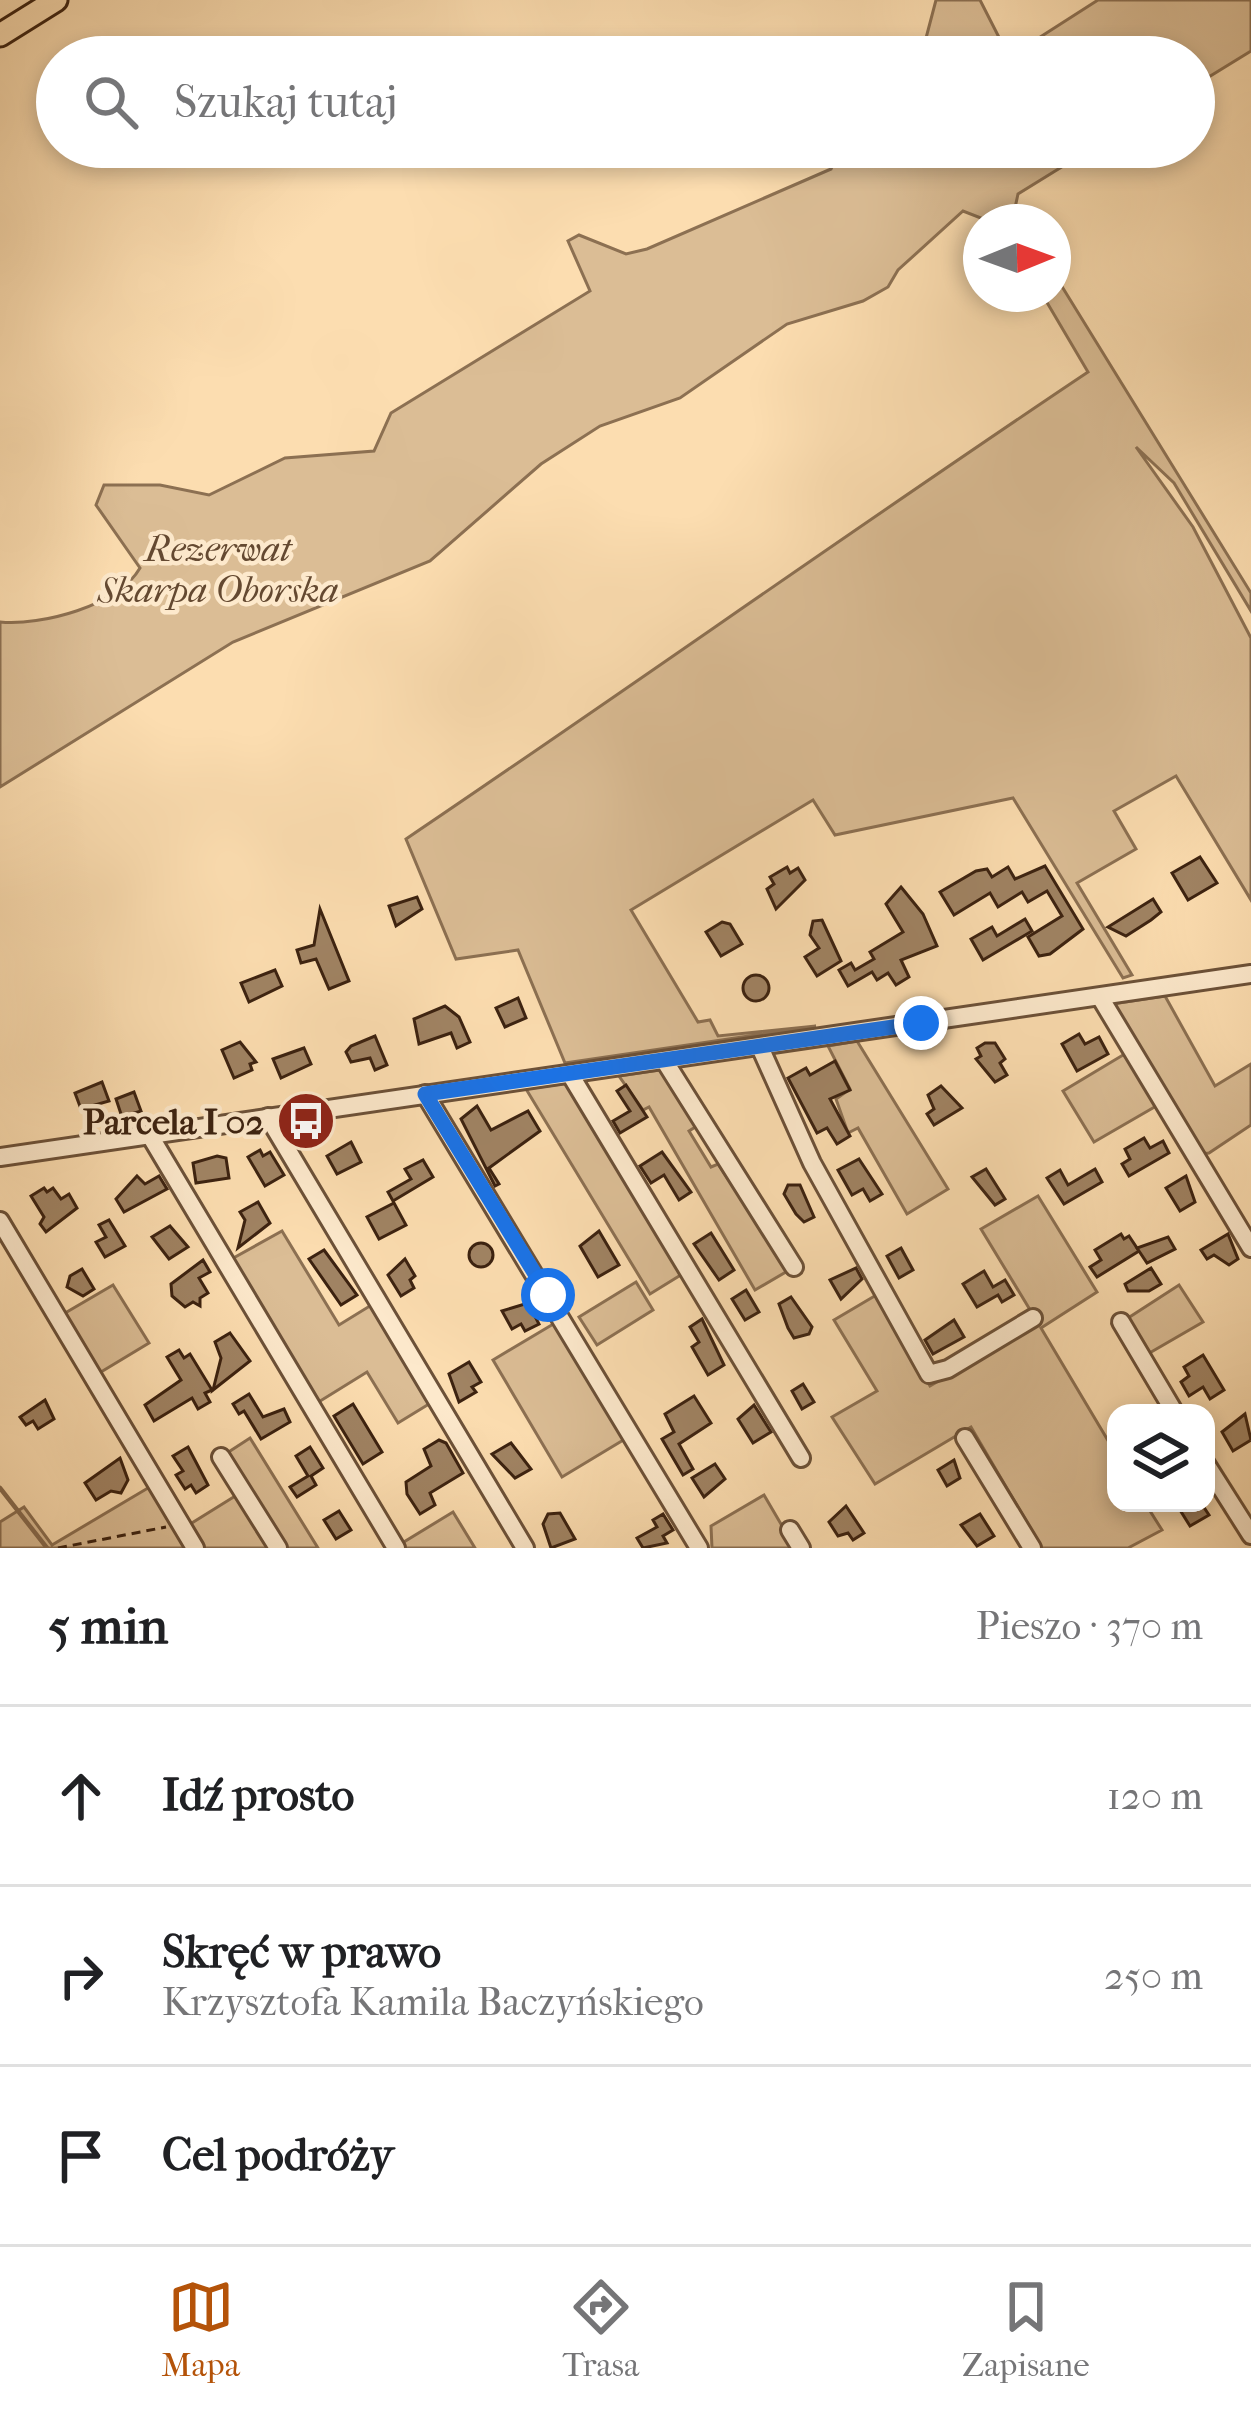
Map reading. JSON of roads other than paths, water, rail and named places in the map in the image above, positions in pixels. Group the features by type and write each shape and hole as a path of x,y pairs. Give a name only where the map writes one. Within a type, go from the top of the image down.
{"main road":[{"path":"0,34 56,0"}],"street":[{"path":"0,1157 1251,974"},
{"path":"1100,997 1251,1248"},
{"path":"760,1047 812,1163 929,1373 948,1369 1033,1318"},
{"path":"664,1060 794,1267"},
{"path":"570,1074 801,1458"},
{"path":"425,1094 699,1548"},
{"path":"268,1117 525,1548"},
{"path":"148,1134 396,1548"},
{"path":"0,1221 195,1548"},
{"path":"1121,1322 1170,1404"},
{"path":"965,1438 1032,1548"},
{"path":"221,1456 278,1548"},
{"path":"1215,1478 1251,1535"},
{"path":"790,1530 801,1548"}],"waterway":[{"path":"0,1488 47,1548"}],"place":[{"name":"Parcela I 02","path":"306,1121"}],"park label":[{"name":"Rezerwat Skarpa Oborska","path":"218,568"}]}
